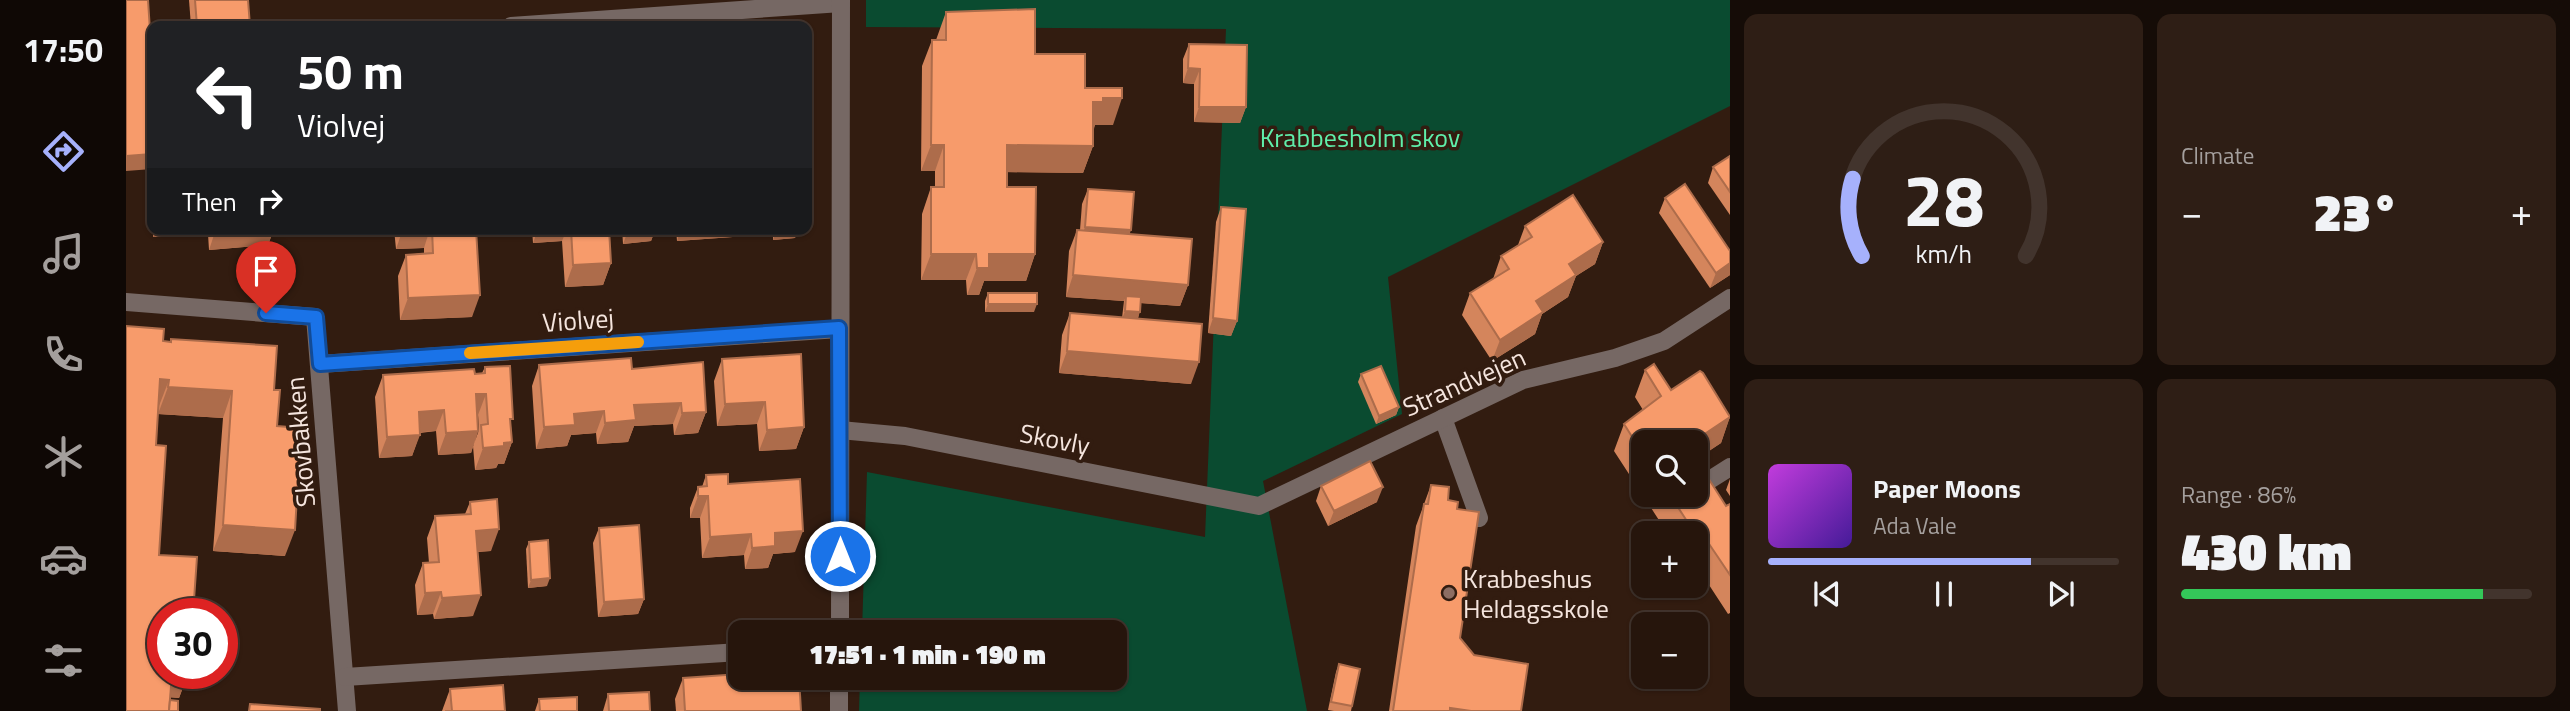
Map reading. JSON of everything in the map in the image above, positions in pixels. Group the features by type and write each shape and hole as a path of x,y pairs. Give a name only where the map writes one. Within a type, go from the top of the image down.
{"street":[{"path":"577,21 841,1 840,620"},
{"name":"Strandvejen","path":"1258,506 1523,380 1615,358 1664,341 1730,298"},
{"name":"Skovbakken","path":"126,302 316,317 347,711"},
{"name":"Violvej","path":"320,364 839,328"},
{"path":"1443,418 1479,518"},
{"name":"Skovly","path":"840,430 905,436 1258,506"},
{"path":"1708,481 1730,467"},
{"path":"345,677 728,653"},
{"path":"839,690 839,711"}],"green space":[{"name":"Krabbesholm skov","path":"866,0 1730,0 1730,106 1388,277 1402,414 1263,481 1307,711 859,711 860,690 1127,690 1127,620 862,620 867,472 1205,537 1226,29 866,27"}],"building":[{"path":"126,0 148,0 147,154 126,156"},
{"path":"195,0 248,0 250,21 197,21"},
{"path":"1035,9 1035,54 1085,54 1085,88 1122,88 1122,98 1103,98 1103,102 1093,102 1093,146 1007,145 1007,187 1036,187 1035,254 989,254 989,268 977,268 976,254 931,254 931,187 944,187 944,145 931,145 932,40 946,40 946,12"},
{"path":"1189,44 1247,45 1246,107 1199,107 1200,69 1188,68"},
{"path":"1730,156 1730,192 1713,167"},
{"path":"1685,184 1730,251 1730,263 1716,273 1665,198"},
{"path":"1088,189 1134,192 1131,230 1085,227"},
{"path":"1573,195 1603,242 1569,264 1576,275 1536,301 1543,312 1500,340 1470,293 1509,269 1501,256 1532,237 1525,226"},
{"path":"1221,207 1246,209 1237,321 1213,318"},
{"path":"1077,230 1192,239 1188,285 1073,275"},
{"path":"432,235 476,235 480,295 408,298 406,255 433,253"},
{"path":"571,235 609,235 611,263 573,265"},
{"path":"988,293 1037,293 1037,304 988,304"},
{"path":"1126,296 1141,297 1140,312 1125,311"},
{"path":"1070,313 1202,324 1199,362 1067,351"},
{"path":"126,326 164,329 163,341 171,342 171,339 277,346 274,390 280,390 277,426 301,428 295,530 223,525 232,391 168,387 169,380 160,379 156,445 166,446 159,555 197,557 194,598 147,598 147,689 171,689 169,711 126,711"},
{"path":"801,354 804,427 767,430 765,402 725,404 722,359"},
{"path":"631,358 632,369 703,362 706,412 682,413 681,403 634,405 636,420 605,423 604,411 574,414 575,425 544,427 539,365"},
{"path":"1654,364 1671,390 1700,371 1730,417 1708,432 1631,430 1631,435 1624,424 1661,396 1645,370"},
{"path":"510,366 512,442 504,443 504,446 483,448 481,425 488,424 486,394 476,394 478,431 446,433 444,410 419,412 420,435 387,437 383,375 474,369 475,374 485,373 485,367"},
{"path":"1381,366 1399,407 1379,416 1361,374"},
{"path":"1370,461 1383,487 1334,511 1321,486"},
{"path":"728,474 728,484 800,479 803,531 775,533 775,546 752,548 751,534 710,537 708,496 698,496 698,487 707,486 706,475"},
{"path":"1708,478 1726,506 1730,504 1730,575 1708,542 1708,521 1687,521 1678,507 1708,507"},
{"path":"1431,485 1449,487 1448,500 1458,502 1457,509 1479,512 1460,638 1474,655 1528,664 1521,711 1471,711 1450,708 1450,711 1393,711 1424,504 1428,504"},
{"path":"497,499 499,529 476,531 481,595 442,598 441,592 425,593 423,563 439,562 435,516 471,514 470,502"},
{"path":"639,525 644,599 604,602 599,528"},
{"path":"548,540 550,578 531,580 529,542"},
{"path":"1339,664 1360,669 1352,706 1331,702"},
{"path":"728,675 728,690 800,690 801,711 685,711 683,678"},
{"path":"503,685 505,711 452,711 450,689"},
{"path":"649,692 650,711 609,711 608,694"},
{"path":"577,697 577,711 540,711 539,699"},
{"path":"170,700 178,701 178,711 169,711"},
{"path":"250,704 320,709 320,711 249,711"}],"slow traffic":[{"path":"470,353 638,342"}],"place":[{"name":"Krabbeshus Heldagsskole","path":"1449,593"}],"route":[{"path":"266,313 316,317 320,364 839,328 840,556"}]}
